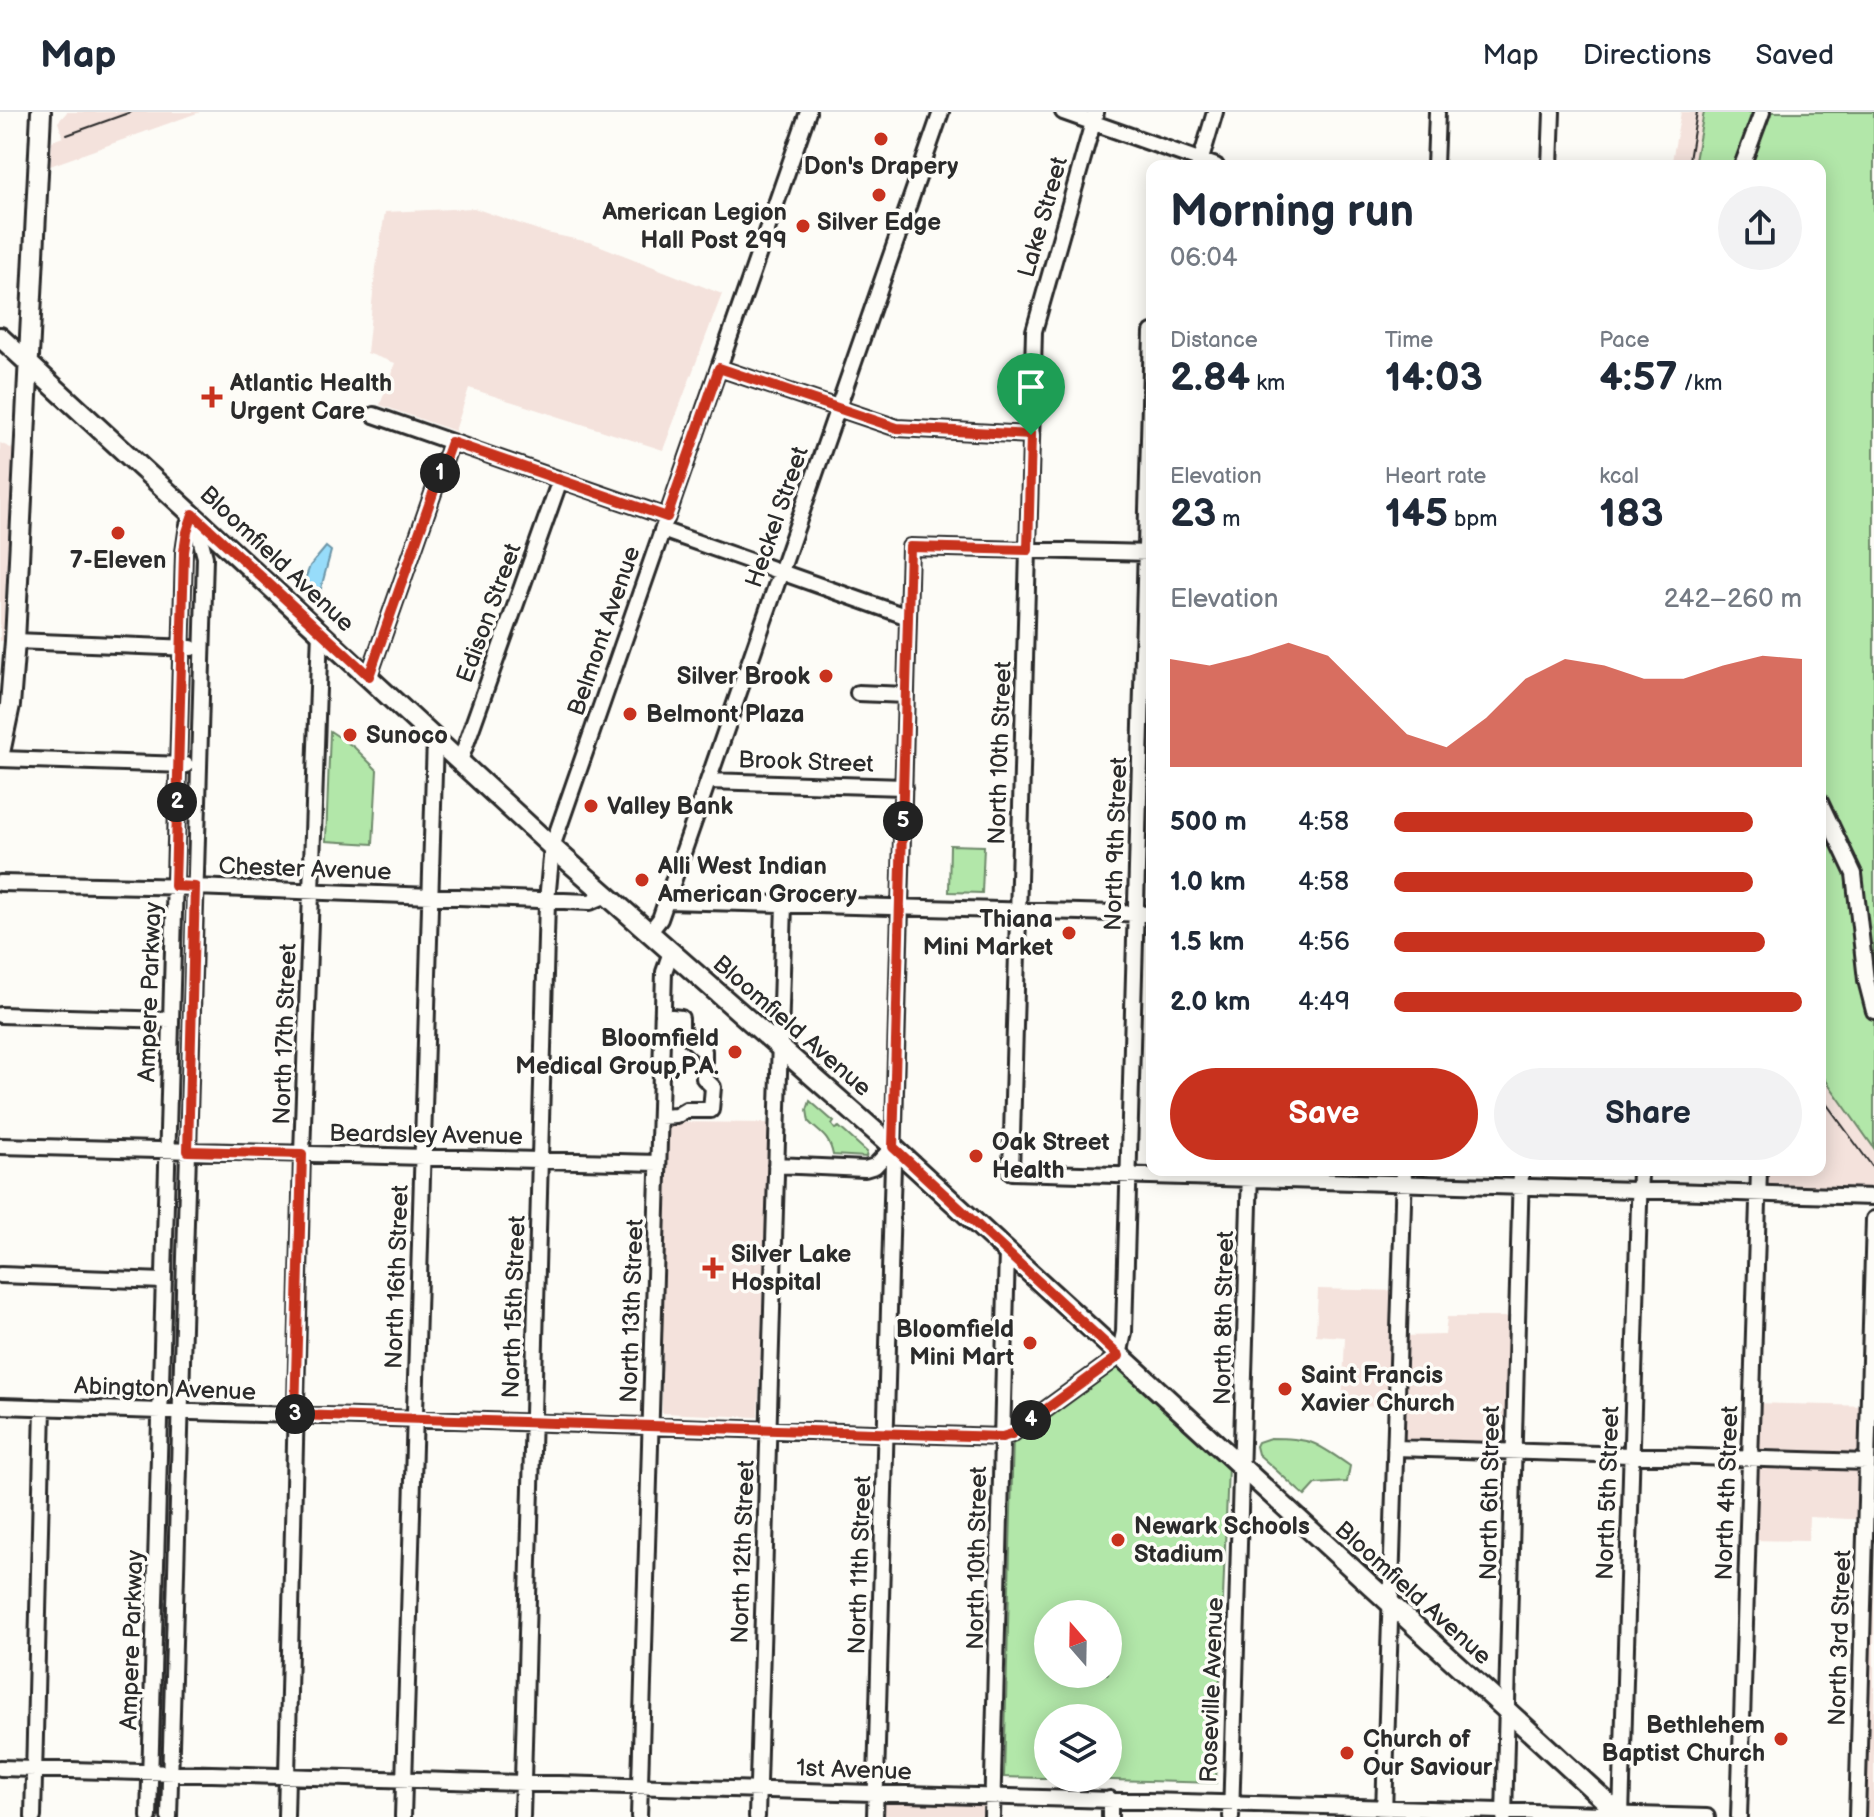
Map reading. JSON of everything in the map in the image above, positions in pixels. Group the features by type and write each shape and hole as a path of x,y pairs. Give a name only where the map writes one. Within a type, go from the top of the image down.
{"main road":[{"path":"0,756 15,641 41,112"},
{"name":"Bloomfield Avenue","path":"0,337 552,847 893,1147 1621,1816"}],"street":[{"name":"Belmont Avenue","path":"552,847 808,112"},
{"name":"Heckel Street","path":"649,933 660,919 941,112"},
{"path":"1063,112 1094,117 1193,160"},
{"path":"1201,160 1215,112"},
{"path":"1435,160 1437,112"},
{"path":"1550,160 1552,112"},
{"path":"1744,160 1762,112"},
{"name":"Lake Street","path":"1034,335 1094,117"},
{"name":"North 10th Street","path":"1034,335 1011,1172 1129,1176"},
{"path":"719,368 902,429 1031,435"},
{"path":"374,415 560,480 781,572 908,617"},
{"path":"369,676 451,442"},
{"name":"Edison Street","path":"460,761 560,480"},
{"name":"Ampere Parkway","path":"149,1817 184,552 193,514"},
{"name":"Ampere Parkway","path":"169,1817 205,557 193,514"},
{"name":"North 11th Street","path":"875,1817 910,547 1028,550"},
{"path":"1028,550 1146,553"},
{"name":"North 17th Street","path":"286,1817 302,1154 320,630"},
{"name":"North 9th Street","path":"1119,1356 1124,1340 1146,636"},
{"path":"15,641 202,648"},
{"path":"858,693 906,695"},
{"name":"North 16th Street","path":"403,1817 435,738"},
{"path":"0,756 199,765"},
{"name":"Brook Street","path":"708,781 904,787"},
{"path":"1826,815 1854,874 1866,980 1874,1011"},
{"name":"North 15th Street","path":"522,1817 547,901 552,847"},
{"name":"Chester Avenue","path":"0,883 175,886 590,902 607,895"},
{"path":"666,901 1146,914"},
{"name":"North 12th Street","path":"757,1817 784,904"},
{"name":"North 13th Street","path":"639,1817 664,972 671,952"},
{"path":"0,1015 171,1020"},
{"path":"660,1117 676,1116 686,1110 711,1110 713,1087 704,1078 704,1051 681,1030 681,1018 663,1016"},
{"name":"Beardsley Avenue","path":"0,1146 658,1163"},
{"path":"776,1165 865,1169 875,1166 893,1147"},
{"path":"1129,1176 1146,1176"},
{"name":"North 8th Street","path":"1241,1468 1249,1176"},
{"path":"1326,1176 1404,1177 1521,1187 1874,1197"},
{"name":"North 6th Street","path":"1504,1814 1521,1176"},
{"name":"North 5th Street","path":"1621,1816 1640,1176"},
{"name":"North 4th Street","path":"1739,1817 1759,1176"},
{"path":"1384,1812 1404,1177"},
{"name":"North 3rd Street","path":"1857,1817 1874,1219"},
{"name":"North 10th Street","path":"992,1817 1007,1252"},
{"path":"0,1275 164,1281"},
{"path":"1002,1437 1012,1434 1119,1356"},
{"name":"Abington Avenue","path":"0,1406 1002,1437"},
{"path":"33,1817 43,1407"},
{"path":"1395,1448 1867,1462"},
{"name":"Roseville Avenue","path":"1231,1810 1241,1468"},
{"name":"1st Avenue","path":"0,1768 1110,1799 1231,1810 1707,1817"},
{"path":"1110,1799 1110,1817"}],"shaded area":[{"path":"67,112 200,112 50,166 52,141 63,137 58,122"},
{"path":"1681,112 1704,112 1695,160 1672,160"},
{"path":"474,208 547,233 593,243 722,294 663,450 469,388 455,431 380,405 395,363 367,353 385,212"},
{"path":"0,443 13,449 3,641 0,641"},
{"path":"1826,1080 1874,1148 1874,1199 1760,1197 1761,1176 1826,1176"},
{"name":"Silver Lake Hospital","path":"663,1122 769,1123 758,1417 662,1413"},
{"path":"1874,1199 1874,1817 1859,1817 1869,1520 1809,1517 1808,1541 1749,1540 1754,1403 1868,1406"},
{"path":"1318,1289 1401,1291 1395,1407 1342,1406 1345,1337 1316,1335"},
{"path":"1447,1317 1513,1317 1510,1448 1395,1446 1401,1336 1445,1335"},
{"path":"877,1792 991,1797 991,1817 877,1817"}],"green space":[{"path":"1704,112 1874,112 1874,1148 1826,1080 1826,160 1695,160"},
{"path":"330,731 354,747 377,770 373,844 326,841"},
{"path":"950,845 984,846 982,893 949,892"},
{"path":"810,1101 834,1122 832,1125 835,1129 839,1127 867,1152 866,1157 833,1155 826,1139 809,1122 807,1110"},
{"name":"Newark Schools Stadium","path":"1120,1362 1228,1466 1216,1783 1122,1780 1122,1704 1034,1704 1034,1778 1004,1777 1013,1437"},
{"path":"1270,1438 1296,1439 1321,1447 1350,1466 1347,1482 1316,1484 1305,1496 1258,1454 1258,1442"}],"water":[{"path":"326,547 331,551 317,603 301,590 310,566"}],"tram line":[{"path":"67,135 131,112"},
{"path":"1689,160 1697,112"},
{"path":"1826,1103 1874,1169"}],"place":[{"name":"Don's Drapery","path":"881,139"},
{"name":"Silver Edge","path":"879,195"},
{"name":"American Legion Hall Post 299","path":"803,226"},
{"name":"Atlantic Health Urgent Care","path":"212,397"},
{"name":"7-Eleven","path":"118,533"},
{"name":"Silver Brook","path":"826,676"},
{"name":"Belmont Plaza","path":"630,714"},
{"name":"Sunoco","path":"350,735"},
{"name":"Valley Bank","path":"591,806"},
{"name":"Alli West Indian American Grocery","path":"642,880"},
{"name":"Thiana Mini Market","path":"1069,933"},
{"name":"Bloomfield Medical Group,P.A.","path":"735,1052"},
{"name":"Oak Street Health","path":"976,1156"},
{"name":"Silver Lake Hospital","path":"713,1268"},
{"name":"Bloomfield Mini Mart","path":"1030,1343"},
{"name":"Saint Francis Xavier Church","path":"1285,1389"},
{"name":"Newark Schools Stadium","path":"1118,1540"},
{"name":"Bethlehem Baptist Church","path":"1781,1739"},
{"name":"Church of Our Saviour","path":"1347,1753"}],"route":[{"path":"719,368 897,428 1031,435 1028,550 910,547 893,1147 1119,1356 1012,1434 1002,1437 295,1415 302,1154 188,1151 195,887 175,886 184,552 193,514 369,676 451,442 667,517 719,368"}]}
